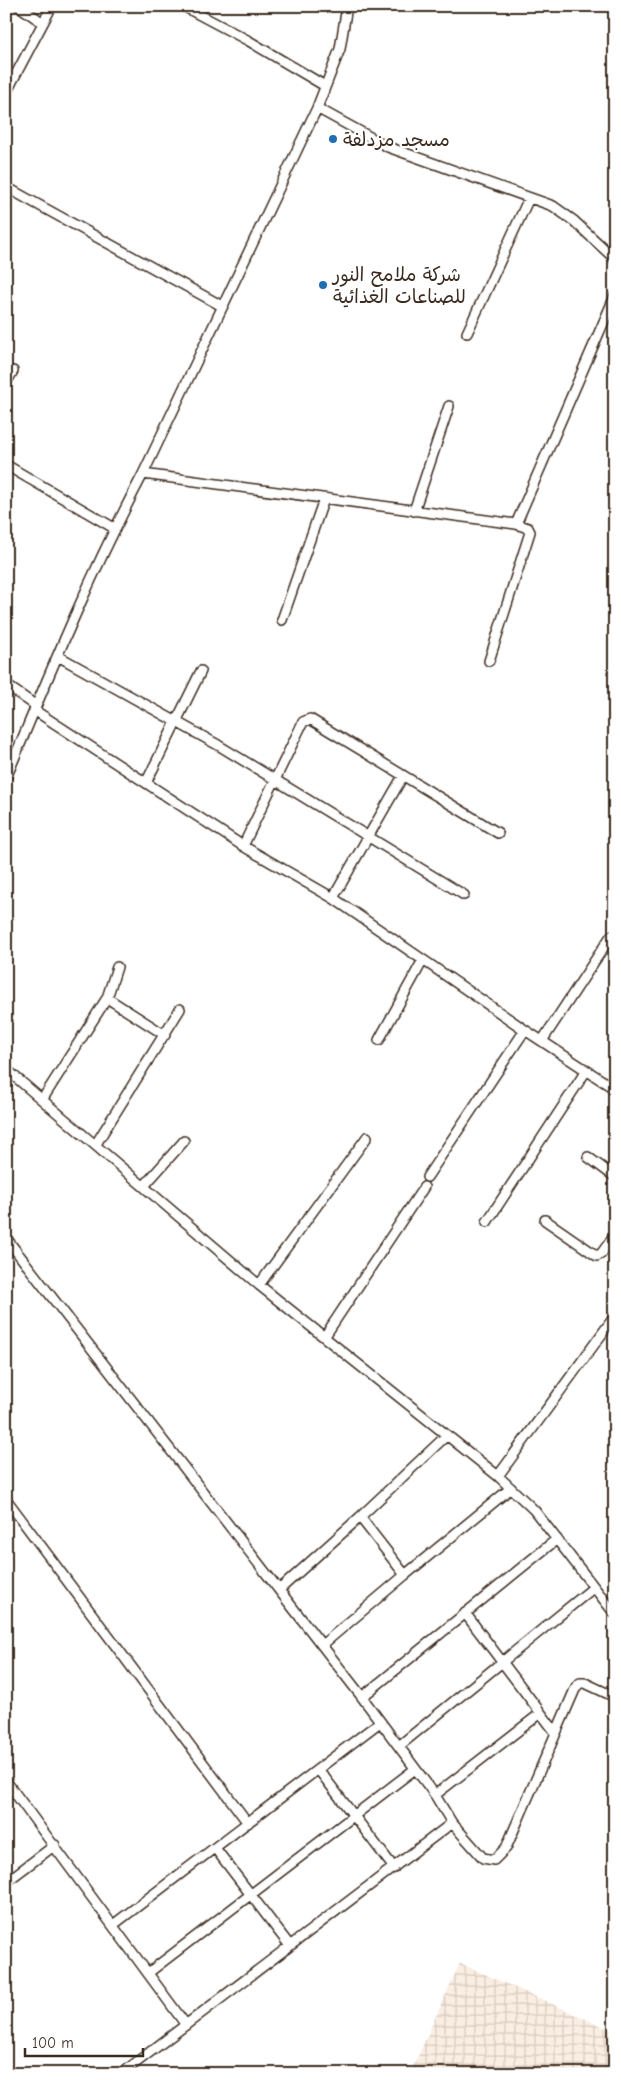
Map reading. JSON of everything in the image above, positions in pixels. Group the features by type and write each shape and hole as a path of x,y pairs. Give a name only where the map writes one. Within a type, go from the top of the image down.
{"street":[{"path":"19,6 43,23"},
{"path":"6,93 52,6"},
{"path":"184,6 249,41 325,86"},
{"path":"6,778 9,765 114,528 142,474 317,108 340,49 347,6"},
{"path":"317,108 388,146 554,206 615,259"},
{"path":"6,187 222,306"},
{"path":"467,333 529,198"},
{"path":"516,524 615,296"},
{"path":"6,383 12,371"},
{"path":"414,511 449,406"},
{"path":"6,466 114,528"},
{"path":"142,474 516,524 528,528 530,532 490,661"},
{"path":"282,620 324,499"},
{"path":"58,656 177,722 464,894"},
{"path":"146,782 201,671"},
{"path":"6,685 35,708 146,782 243,846 333,898 525,1030 615,1089"},
{"path":"243,846 303,722 310,719 498,833"},
{"path":"333,898 403,776"},
{"path":"542,1041 611,936"},
{"path":"379,1040 423,960"},
{"path":"42,1100 107,998 116,966"},
{"path":"107,998 165,1035"},
{"path":"96,1144 180,1009"},
{"path":"427,1176 525,1030"},
{"path":"6,1069 259,1285 498,1476 534,1510 615,1614"},
{"path":"488,1222 586,1071"},
{"path":"259,1285 367,1137"},
{"path":"144,1186 184,1140"},
{"path":"588,1158 615,1177"},
{"path":"325,1336 424,1187"},
{"path":"545,1220 597,1256 601,1254 615,1235"},
{"path":"6,1238 362,1696 435,1795 452,1823 483,1858 494,1860 506,1848 576,1687 580,1683 585,1683 615,1696"},
{"path":"498,1476 615,1316"},
{"path":"279,1590 446,1436"},
{"path":"322,1645 511,1488"},
{"path":"6,1499 248,1823"},
{"path":"360,1517 405,1575"},
{"path":"362,1696 557,1539"},
{"path":"399,1746 594,1588"},
{"path":"465,1613 556,1733"},
{"path":"435,1795 541,1713"},
{"path":"113,1925 380,1722"},
{"path":"318,1770 356,1816 394,1868"},
{"path":"148,1973 415,1770"},
{"path":"6,1781 186,2025"},
{"path":"121,2074 452,1823"},
{"path":"6,1882 55,1845"},
{"path":"215,1848 290,1946"}],"shaded area":[{"path":"460,1963 615,2032 615,2074 410,2074"}],"place":[{"name":"مسجد مزدلفة","path":"333,139"},
{"name":"شركة ملامح النور للصناعات الغذائية","path":"323,285"}]}
